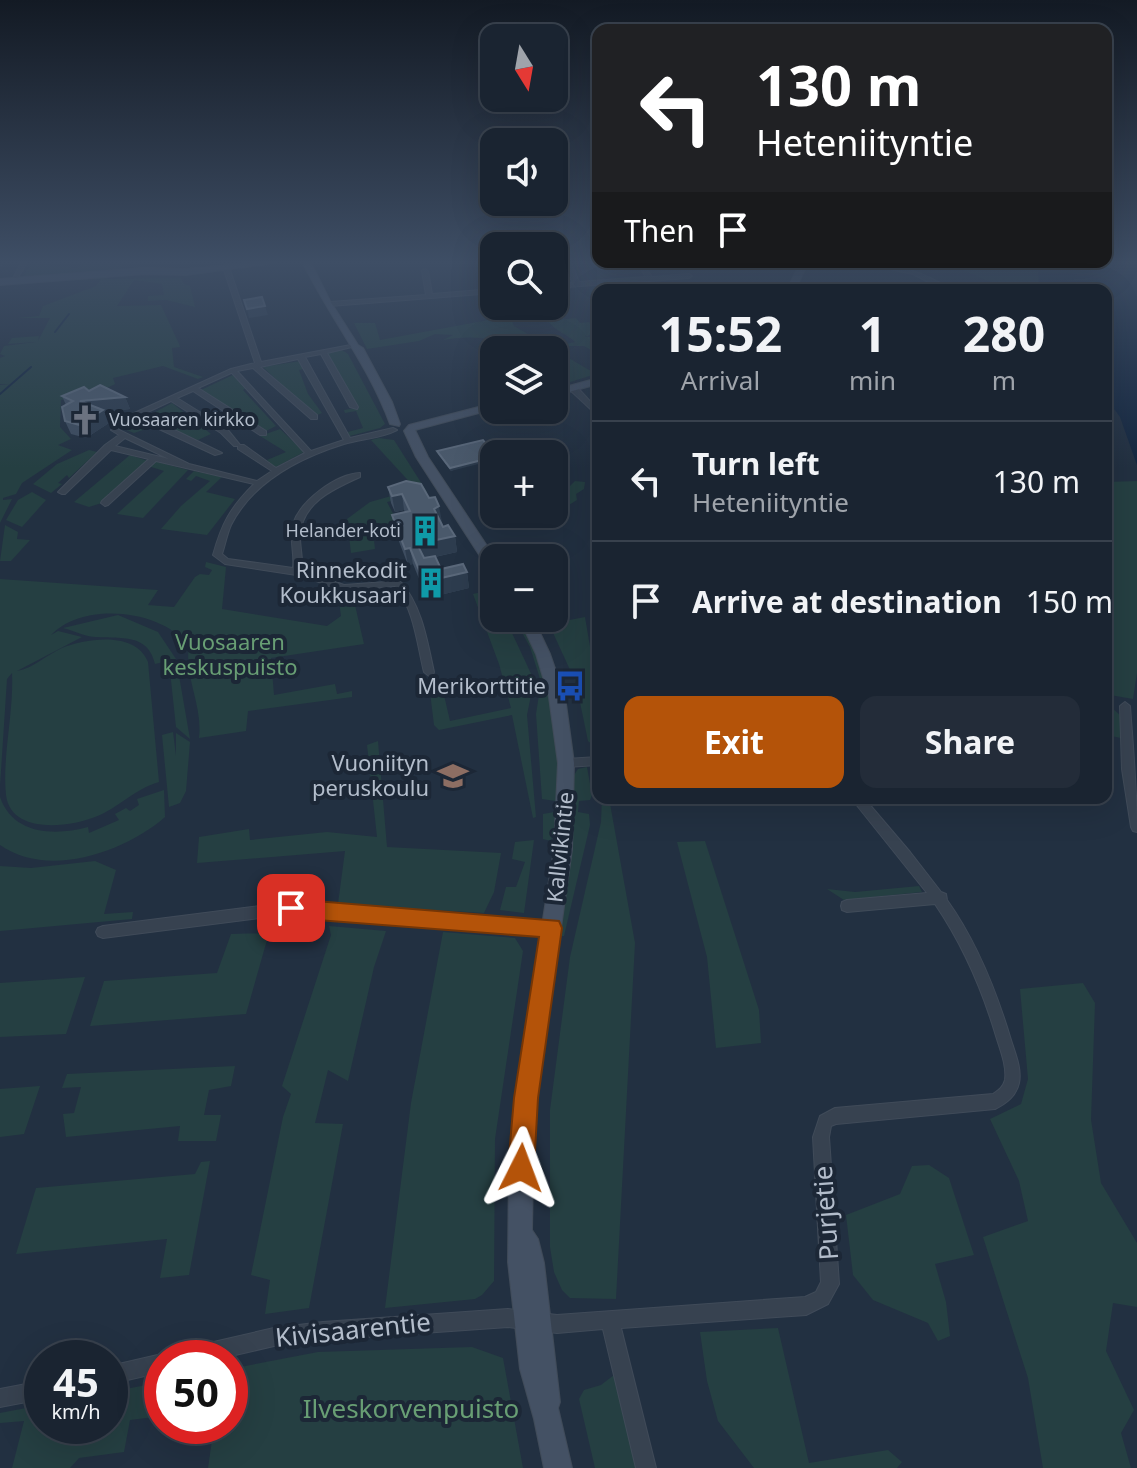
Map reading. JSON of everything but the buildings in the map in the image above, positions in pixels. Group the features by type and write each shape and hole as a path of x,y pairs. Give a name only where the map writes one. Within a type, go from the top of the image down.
{"main road":[{"path":"346,332 356,354 404,427 414,452 422,457 480,546"},
{"path":"568,389 592,383"},
{"path":"404,427 480,409"},
{"name":"Kallvikintie","path":"533,632 557,697 566,763 565,822 526,1098 521,1168 522,1225 532,1263 531,1321 547,1378 548,1419 558,1468"}],"street":[{"path":"246,332 257,365 314,417"},
{"path":"134,415 206,380 257,365 354,345"},
{"path":"324,353 354,407"},
{"path":"301,357 346,438"},
{"path":"234,372 308,452"},
{"path":"193,388 263,433"},
{"path":"573,388 592,408"},
{"path":"173,399 224,431 239,446 273,469"},
{"path":"126,423 159,426 218,453"},
{"path":"404,427 347,440 288,465 258,484 231,513 220,542 218,558 297,572 343,588 386,582 401,585 418,626 429,672"},
{"path":"62,492 119,432 177,458 185,465"},
{"path":"108,447 254,482"},
{"path":"105,503 153,460"},
{"path":"297,572 300,561 296,531 303,511 324,491 357,475"},
{"path":"1125,706 1128,769 1137,827"},
{"path":"566,763 592,761"},
{"path":"862,804 941,898"},
{"path":"847,906 941,898"},
{"name":"Purjetie","path":"531,1321 610,1320 795,1307 816,1303 825,1295 830,1284 821,1137 825,1121 835,1116 995,1101 1006,1095 1013,1083 997,1012 970,945 941,898"},
{"path":"103,932 291,908 551,928"},
{"name":"Kivisaarentie","path":"248,1343 323,1331 463,1320 531,1321"},
{"path":"610,1320 646,1468"},
{"path":"0,1398 24,1393"}],"green space":[{"path":"43,332 173,332 180,347 172,348 174,367 203,377 198,379 163,366 113,378 115,384 101,391 61,400 60,427 71,439 58,445 72,450 22,483 16,494 3,498 12,499 0,523 0,385 10,385 0,384 0,358 5,356 0,354 4,346 36,342 8,344 12,338 39,336 38,341"},
{"path":"358,332 378,332 380,340 426,332 523,332 531,336 443,340 453,335 435,334 419,341 367,349"},
{"path":"559,332 592,332 585,337 592,336 592,351 568,344 575,342"},
{"path":"342,350 348,354 385,424 346,437 344,433 363,428 356,411 345,413 344,410 356,408 325,353"},
{"path":"568,358 592,372 592,375 568,383"},
{"path":"300,361 304,369 299,370 308,394 322,413 315,416 263,367"},
{"path":"235,374 247,387 243,390 276,426 266,431 201,390"},
{"path":"172,403 211,434 198,440 158,425 134,433 124,429"},
{"path":"280,429 304,452 274,468 267,460 286,452 260,436"},
{"path":"371,440 394,440 427,492 387,502 401,529 391,531 392,536 374,540 375,549 351,553 347,519 370,502 416,489"},
{"path":"89,450 97,452 69,478 67,475 58,483 62,484 51,493 33,484 57,464"},
{"path":"130,455 148,461 113,494 109,493 105,502 89,507 74,502"},
{"path":"154,461 188,470 143,518 117,514 164,471 148,466"},
{"path":"194,471 222,477 206,492 235,499 207,535 161,529 181,506 210,481 196,476 191,481 186,479"},
{"path":"575,481 585,482 584,489 576,494 577,500 568,506 568,488"},
{"path":"1137,481 1137,673 1133,699 1112,695 1112,482"},
{"path":"32,492 46,500 22,527 6,520 18,500"},
{"path":"5,525 18,532 17,539 30,540 11,561 0,561"},
{"name":"Vuosaaren keskuspuisto","path":"206,562 226,567 222,609 327,626 341,616 338,594 352,592 364,644 271,658 274,695 335,684 337,694 352,691 352,697 248,711 246,731 199,738 200,726 189,669 189,646 161,624 142,617 102,614 82,617 65,624 51,635 58,631 82,637 17,671 62,648 97,640 122,641 142,652 148,662 159,782 84,821 43,825 18,817 10,808 5,780 12,673 7,679 0,786 0,579 158,590 148,605 174,607 195,577 209,575 212,570 205,567"},
{"path":"480,592 480,613 473,594"},
{"path":"118,615 158,632 176,659 155,664 151,653 137,641 88,636 63,628"},
{"path":"585,617 592,658 592,745 588,741 576,683 553,632 568,632 568,620"},
{"path":"487,632 512,632 534,680 527,715 536,817 533,818 512,715 439,730 434,725 429,684 441,682 450,721 511,708"},
{"path":"522,632 526,632 542,669 560,756 557,814 551,841 543,839 543,814 554,812 555,801 542,799 536,714 541,682"},
{"path":"177,664 190,739 176,727 170,671"},
{"path":"1112,708 1122,717 1121,738 1112,736"},
{"path":"173,732 176,756 176,733 190,742 186,791 180,803 169,807 162,735"},
{"path":"378,741 387,847 501,853 494,892 484,913 338,904 345,851 197,863 199,837 249,829 250,840 327,832 377,837 367,745"},
{"path":"587,767 592,795 590,800 579,801 578,812 589,814 590,825 564,936 559,936 573,823 574,775 578,769"},
{"path":"164,790 165,817 129,841 108,850 86,857 40,860 19,855 0,845 0,797 6,810 25,826 49,831 88,827 89,833 119,820 115,814 126,808 130,811 139,805 137,799"},
{"path":"602,804 610,804 635,943 616,1299 570,1298 562,1290 554,1272 550,1247 550,1110 570,957 601,822"},
{"path":"534,840 524,913 500,910 506,887 516,887 525,862 512,859 515,842"},
{"path":"705,841 759,1010 761,1043 716,1048 707,957 677,842"},
{"path":"95,861 116,870 104,914 133,912 132,919 0,931 0,866 31,868"},
{"path":"919,886 922,892 844,900 827,889 855,892"},
{"path":"329,926 386,931 374,967 348,1081 328,1070 315,1123 343,1124 309,1308 265,1314 270,1280 251,1275 283,1117 291,1094 282,1086 331,935"},
{"path":"443,932 515,938 523,951 495,1139 494,1281 475,1299 385,1308 411,1103"},
{"path":"269,933 246,1014 90,1026 104,981 217,973 231,934"},
{"path":"85,977 66,1034 0,1037 0,983"},
{"path":"1083,983 1095,1003 1091,1120 1101,1183 1137,1243 1137,1307 1113,1303 1106,1351 1134,1410 1121,1433 1131,1468 1043,1468 1028,1378 983,1237 1028,1221 1019,1181 990,1119 1021,1104 1028,1079 1020,989"},
{"path":"235,1066 231,1086 209,1090 204,1115 221,1115 216,1141 178,1141 180,1126 66,1137 63,1114 74,1113 81,1087 62,1088 67,1074"},
{"path":"40,1086 24,1134 0,1137 0,1089"},
{"path":"210,1161 189,1275 160,1278 167,1239 16,1254 36,1188 195,1174 201,1162"},
{"path":"929,1165 949,1178 974,1255 935,1264 946,1302 950,1336 938,1341 928,1323 873,1300 853,1275 846,1215 900,1194 912,1166"},
{"path":"778,1328 809,1463 888,1450 902,1462 897,1468 754,1468 718,1421 707,1381 700,1332"},
{"name":"Ilveskorvenpuisto","path":"472,1347 503,1358 523,1468 208,1468 211,1444 248,1444 248,1366 318,1352"},
{"path":"614,1375 637,1468 595,1468 579,1399 584,1390 601,1385"},
{"path":"144,1385 144,1418 130,1420 128,1431 128,1389"},
{"path":"24,1408 24,1421 0,1423 0,1413"},
{"path":"24,1421 24,1444 126,1444 124,1452 79,1458 70,1468 12,1468"}],"water":[{"path":"1112,332 1137,332 1137,465 1120,417 1112,406"}],"waterway":[{"path":"0,394 31,367"}],"place":[{"name":"Vuosaaren kirkko","path":"85,420"},
{"name":"Helander-koti","path":"425,531"},
{"name":"Rinnekodit Koukkusaari","path":"431,583"},
{"name":"Merikorttitie","path":"570,686"},
{"name":"Vuoniityn peruskoulu","path":"453,776"}],"route":[{"path":"291,908 551,928 526,1098 521,1168"}]}
